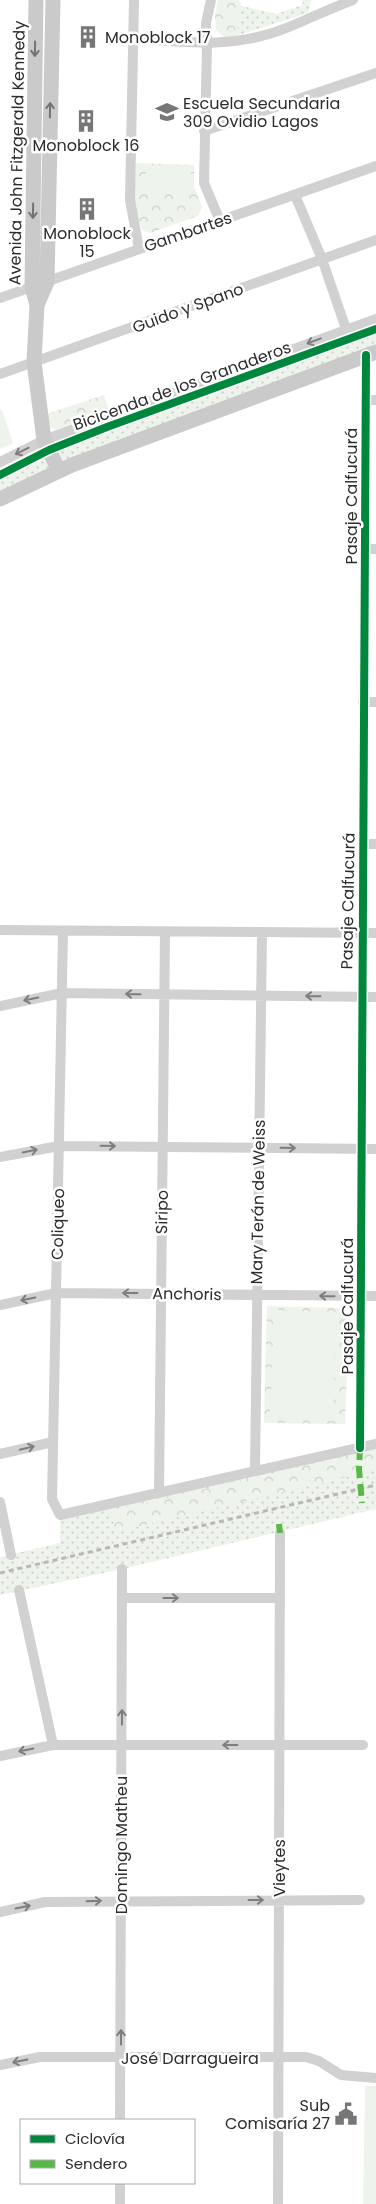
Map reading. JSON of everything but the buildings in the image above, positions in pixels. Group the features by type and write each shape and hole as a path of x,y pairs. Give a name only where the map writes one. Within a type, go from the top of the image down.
{"street":[{"name":"Avenida John Fitzgerald Kennedy","path":"36,0 32,287 37,305 34,362 44,440 59,471"},
{"name":"Avenida John Fitzgerald Kennedy","path":"37,305 47,282 53,0"},
{"path":"134,0 130,200 139,249"},
{"path":"210,0 206,23 204,183 220,221"},
{"path":"133,38 207,45 246,40 288,28 325,5 353,0"},
{"path":"204,132 376,73"},
{"name":"Gambartes","path":"0,298 376,166"},
{"path":"295,194 322,259 346,329"},
{"name":"Guido y Spano","path":"0,374 376,240"},
{"path":"0,462 44,440 376,319"},
{"path":"0,499 59,471 371,354"},
{"name":"Pasaje Calfucurá","path":"360,1448 364,549 371,400 371,354"},
{"path":"364,549 376,549"},
{"path":"363,702 376,702"},
{"path":"363,844 376,844"},
{"path":"0,930 376,933"},
{"name":"Coliqueo","path":"63,931 52,1499 60,1515 158,1493"},
{"name":"Siripo","path":"158,1493 165,932"},
{"name":"Mary Terán de Weiss","path":"255,1471 262,932"},
{"path":"0,1006 62,993 376,997"},
{"path":"0,1157 59,1146 376,1149"},
{"name":"Anchoris","path":"0,1305 56,1293 376,1296"},
{"path":"0,1454 53,1442"},
{"path":"158,1493 376,1444"},
{"path":"0,1502 11,1554"},
{"name":"Vieytes","path":"278,2204 280,1533"},
{"name":"Domingo Matheu","path":"120,2119 122,1569"},
{"path":"19,1590 53,1745"},
{"path":"122,1598 279,1598"},
{"path":"0,1756 53,1745 363,1745"},
{"path":"0,1912 45,1902 121,1900 360,1900"},
{"name":"José Darragueira","path":"0,2065 40,2057 306,2057 319,2061 341,2075 376,2078"},
{"path":"120,2184 120,2204"}],"green space":[{"path":"218,0 239,0 242,6 236,36 225,38 216,30 215,14"},
{"path":"303,0 311,0 308,13 236,36 242,6 277,14 302,5"},
{"path":"136,163 194,165 194,186 202,207 198,216 150,233 142,230 134,202"},
{"path":"146,171 191,172 191,193 145,191"},
{"path":"376,319 376,352 0,499 0,462 44,440"},
{"path":"104,395 109,411 56,430 49,427 47,414"},
{"path":"0,410 2,410 13,443 0,449"},
{"path":"267,1306 341,1308 349,1317 345,1424 264,1423"},
{"path":"274,1310 337,1312 333,1421 270,1418"},
{"path":"376,1444 376,1509 122,1569 0,1595 0,1557 60,1543 60,1515"},
{"path":"376,1449 376,1470 115,1532 111,1511"},
{"path":"365,2086 376,2086 376,2204 363,2204"}],"railway":[{"path":"0,1573 376,1485"}],"marked path":[{"path":"360,1448 359,1469 362,1503"},
{"path":"279,1524 280,1533"}],"cycle path":[{"name":"Bicicenda de los Granaderos","path":"0,475 49,450 107,427 376,329"},
{"path":"360,1448 366,355"}],"place":[{"name":"Monoblock 17","path":"88,37"},
{"name":"Escuela Secundaria 309 Ovidio Lagos","path":"167,112"},
{"name":"Monoblock 16","path":"86,121"},
{"name":"Monoblock 15","path":"87,209"},
{"name":"Sub Comisaría 27","path":"346,2114"}]}
